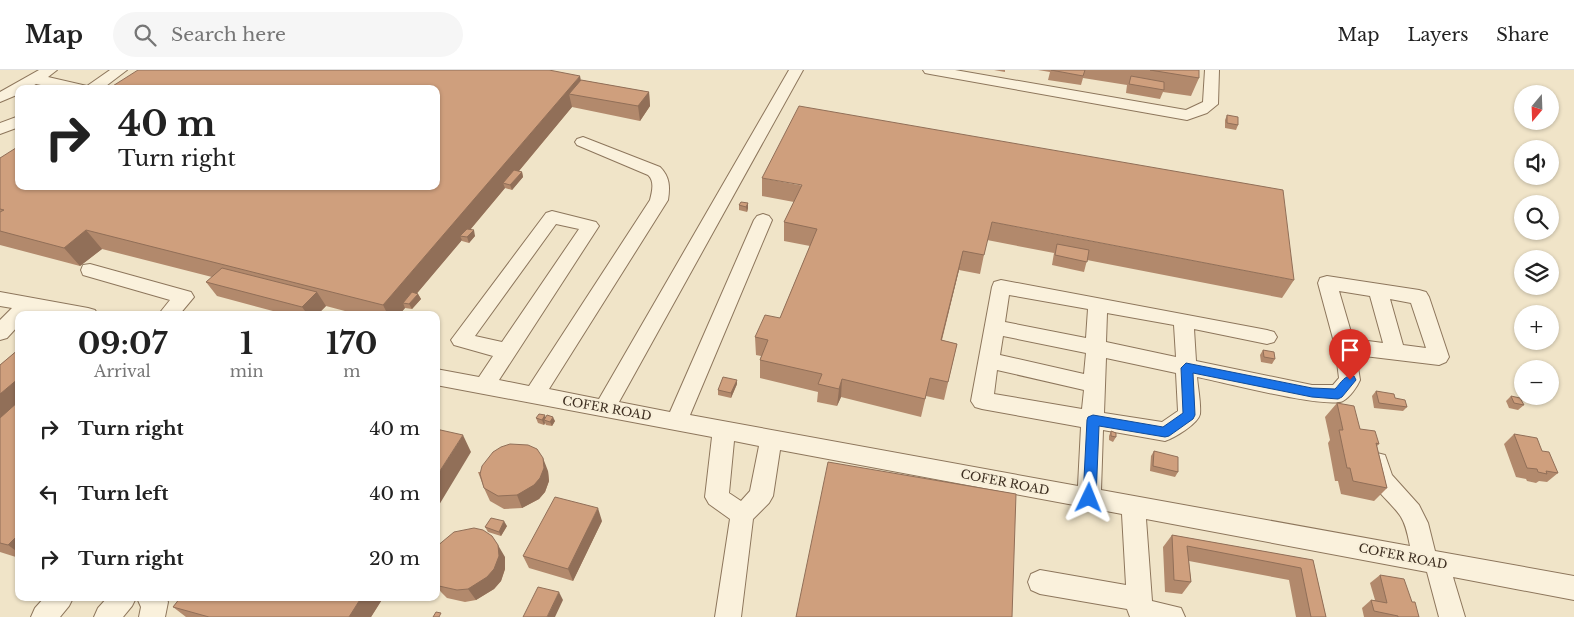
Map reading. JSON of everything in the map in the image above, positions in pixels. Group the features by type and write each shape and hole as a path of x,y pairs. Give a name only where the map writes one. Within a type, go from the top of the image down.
{"street":[{"path":"24,85 50,70"},
{"path":"98,85 120,70"},
{"path":"605,408 796,70"},
{"path":"930,70 1187,115 1202,110 1210,104 1212,70"},
{"path":"35,79 63,85"},
{"path":"0,99 15,90"},
{"path":"0,99 15,105"},
{"path":"0,129 15,123"},
{"path":"534,395 659,200 659,176 654,171 582,142"},
{"path":"484,386 590,226 552,217 461,340 506,351"},
{"path":"677,421 763,220"},
{"path":"90,270 184,297 172,311"},
{"path":"995,327 1186,368 1312,392 1338,394 1350,380 1345,346 1327,283 1419,297 1439,357 1345,346"},
{"path":"1184,320 1189,415 1165,432 982,401 1001,286 1184,320 1267,337"},
{"path":"1378,291 1395,351"},
{"path":"0,299 66,311"},
{"path":"21,311 27,304"},
{"path":"1089,498 1098,304"},
{"path":"1,336 15,319"},
{"path":"990,361 1094,384"},
{"name":"COFER ROAD","path":"440,379 1574,588"},
{"path":"724,430 717,497 742,514"},
{"path":"728,617 732,602 742,514 762,496 771,439"},
{"path":"1374,441 1380,477 1384,485 1412,513 1452,617"},
{"path":"1133,506 1140,611 1172,617"},
{"path":"1040,582 1139,599"},
{"path":"44,617 57,601"},
{"path":"107,617 120,601"},
{"path":"152,617 154,601"}],"building":[{"path":"138,70 549,70 580,76 383,305 86,230 64,248 0,231 0,212 4,210 0,209 0,158 15,149 15,190 440,190 440,85 114,85"},
{"path":"1051,70 1085,70 1083,76"},
{"path":"1150,70 1199,70 1199,78"},
{"path":"1131,76 1164,82 1164,90 1129,84"},
{"path":"581,80 649,92 638,106 569,94"},
{"path":"799,106 1283,190 1294,280 992,222 984,255 963,251 941,340 957,344 948,382 930,378 925,399 842,379 839,389 818,384 822,374 760,360 768,340 755,337 765,315 780,318 817,229 784,222 802,185 762,178"},
{"path":"1227,115 1238,117 1238,125 1227,123"},
{"path":"514,170 522,172 510,185 503,183"},
{"path":"741,202 748,203 746,207 739,205"},
{"path":"467,229 474,230 467,237 460,236"},
{"path":"1057,244 1089,250 1087,262 1055,255"},
{"path":"222,268 317,292 302,307 206,282"},
{"path":"412,292 418,294 409,304 403,303"},
{"path":"1263,350 1274,352 1275,359 1264,357"},
{"path":"15,352 15,381 0,394 0,365"},
{"path":"723,377 737,380 731,393 718,390"},
{"path":"1376,391 1394,394 1395,398 1405,400 1407,407 1379,403"},
{"path":"1337,403 1354,406 1360,429 1375,431 1387,488 1353,481 1350,468 1347,468 1339,430 1343,430"},
{"path":"15,405 15,538 8,545 0,543 0,418"},
{"path":"539,414 545,415 542,420 536,418"},
{"path":"547,415 553,417 550,422 544,420"},
{"path":"440,430 463,435 440,471"},
{"path":"1111,431 1116,433 1116,437 1111,436"},
{"path":"1514,434 1537,438 1542,451 1549,452 1558,473 1546,471 1547,474 1538,472 1537,469 1527,468"},
{"path":"510,444 528,445 537,449 543,458 544,468 540,478 534,485 517,495 498,496 484,488 480,474 482,466 493,452"},
{"path":"1154,451 1178,457 1178,472 1153,466"},
{"path":"828,462 1016,494 1012,617 796,617"},
{"path":"555,497 598,508 568,569 523,556"},
{"path":"491,518 504,521 499,532 485,527"},
{"path":"474,528 483,530 492,536 498,545 499,556 494,569 487,577 468,589 457,590 440,586 440,544 454,532"},
{"path":"1172,535 1313,560 1326,617 1311,617 1301,568 1187,546 1191,582 1174,580"},
{"path":"1380,575 1404,579 1412,602 1415,602 1419,617 1398,617 1374,611 1371,600 1387,603"},
{"path":"538,587 559,592 547,617 523,617"},
{"path":"178,601 359,601 349,617 209,617 173,607"},
{"path":"436,612 441,613 439,617 433,617"}],"route":[{"path":"1089,498 1093,420 1165,432 1189,415 1186,368 1312,392 1338,394 1350,380"}]}
